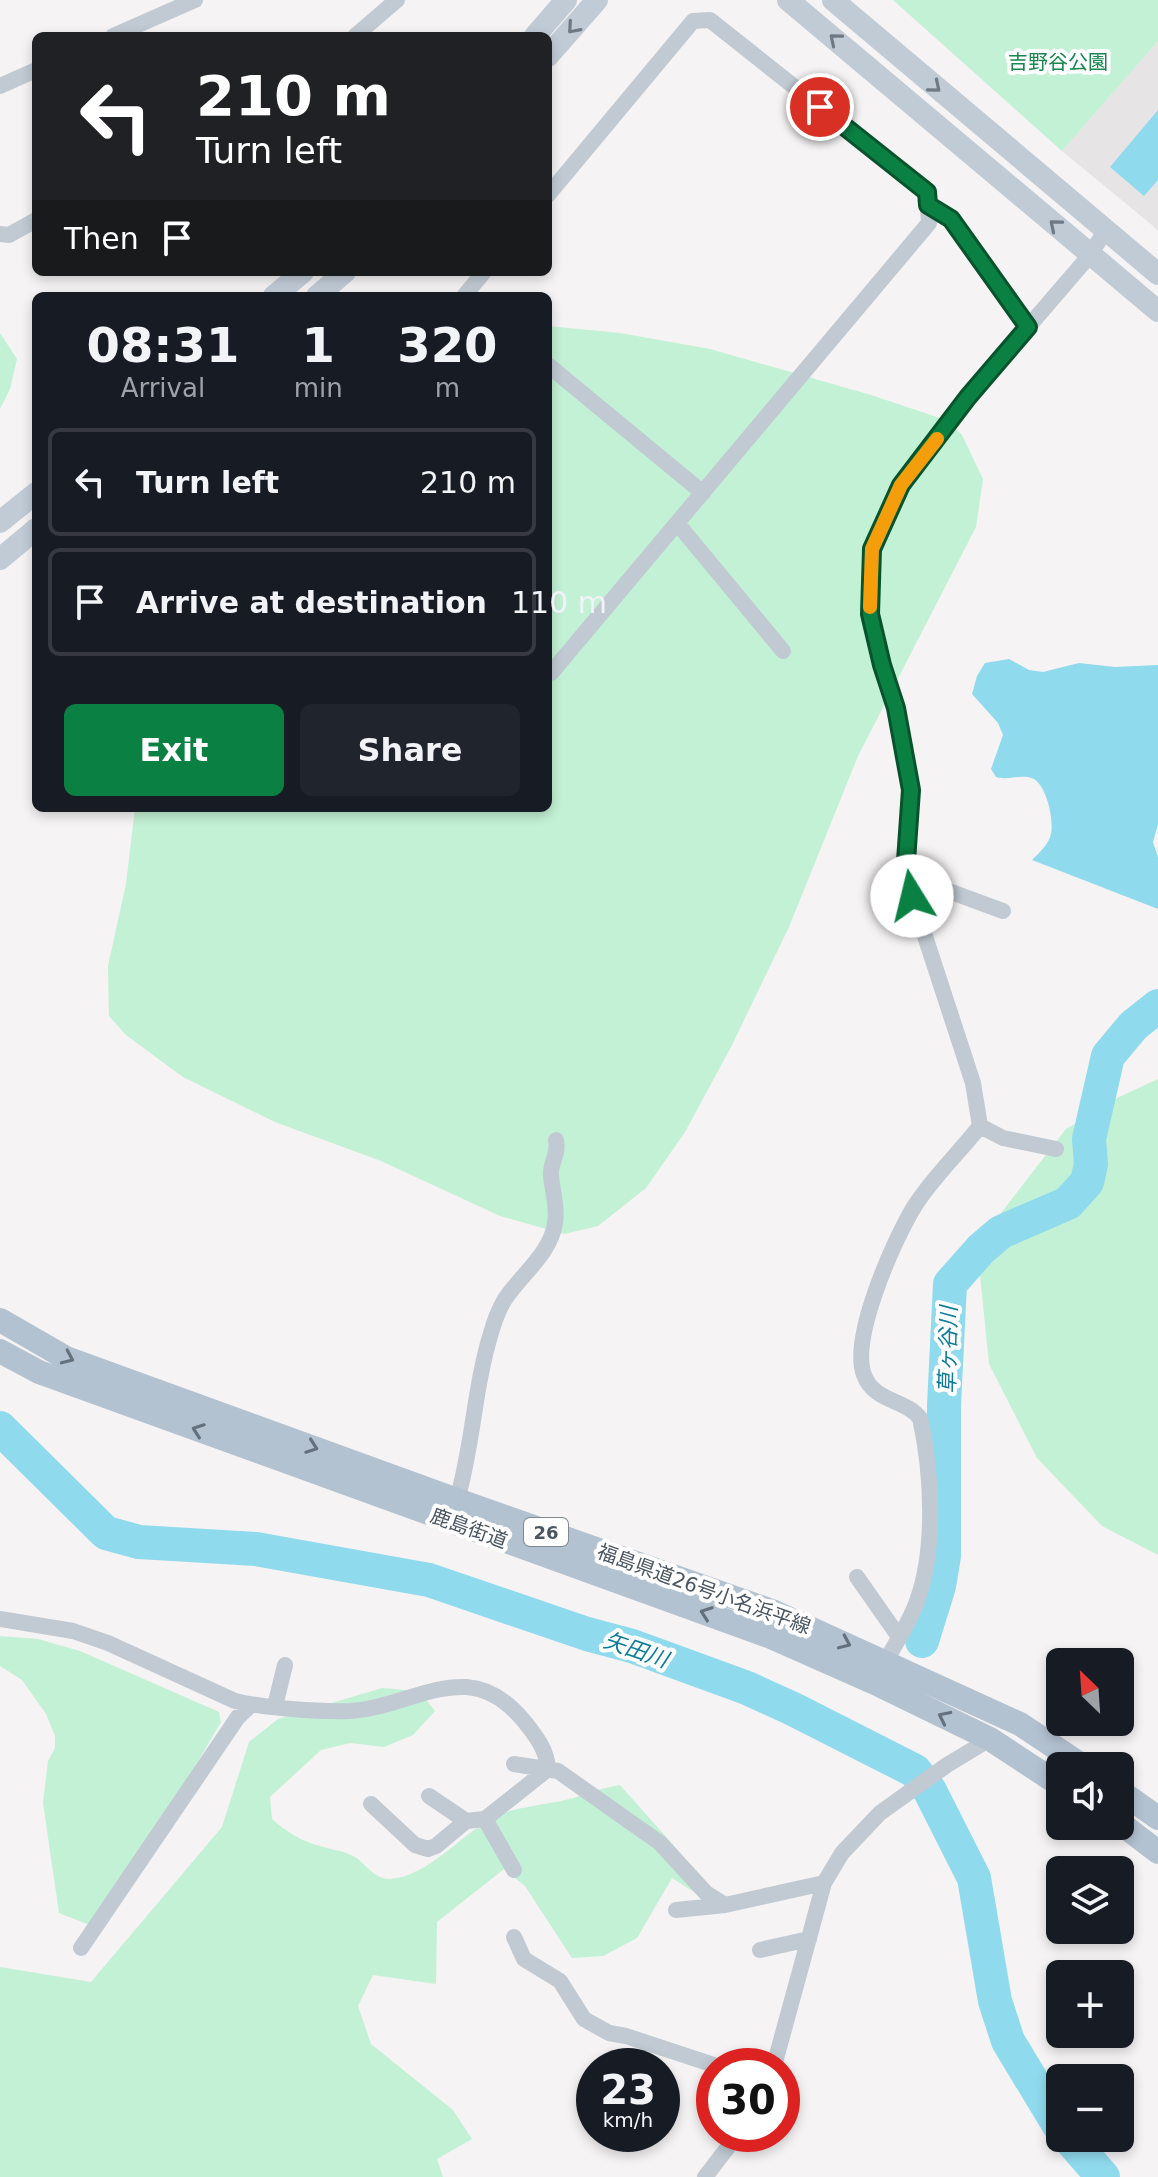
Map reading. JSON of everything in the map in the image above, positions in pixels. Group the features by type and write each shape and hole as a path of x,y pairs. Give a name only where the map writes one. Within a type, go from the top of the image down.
{"main road":[{"name":"福島県道26号小名浜平線","path":"0,1320 66,1358 772,1611 1020,1724 1062,1752"},
{"name":"鹿島街道","path":"0,1351 39,1372 771,1637 990,1739 1046,1776"},
{"path":"1134,1801 1158,1818"},
{"path":"1134,1834 1158,1852"}],"street":[{"path":"122,32 195,0"},
{"path":"360,32 397,0"},
{"path":"538,32 566,0"},
{"path":"552,51 597,0"},
{"path":"788,0 1158,311"},
{"path":"833,0 1158,274"},
{"path":"552,190 693,21 710,20 927,192 929,223 552,672"},
{"path":"0,86 32,72"},
{"path":"928,205 951,219 1028,327"},
{"path":"0,234 9,235 32,222"},
{"path":"886,1661 916,1605 927,1562 929,1489 920,1418 914,1410 896,1405 869,1385 862,1372 864,1330 877,1283 915,1206 980,1126 973,1083 905,875 911,790 896,708 870,614 872,549 901,485 968,397 1090,255 1105,231"},
{"path":"279,292 298,276"},
{"path":"322,292 340,276"},
{"path":"467,292 481,276"},
{"path":"552,368 703,493"},
{"path":"0,522 32,496"},
{"path":"677,523 783,651"},
{"path":"0,559 32,532"},
{"path":"905,875 1003,911"},
{"path":"980,1126 1003,1138 1056,1149"},
{"path":"457,1500 464,1477 474,1401 492,1329 504,1302 552,1236 556,1222 550,1173 558,1151 556,1140"},
{"path":"857,1577 899,1637"},
{"path":"0,1619 73,1631 108,1643 235,1701 251,1705 347,1711 374,1708 443,1688 468,1687 495,1696 516,1711 543,1747 548,1769"},
{"path":"275,1706 285,1665"},
{"path":"81,1948 238,1717 251,1705"},
{"path":"779,2048 824,1883 842,1853 880,1813 990,1739"},
{"path":"514,1764 558,1771 660,1843 706,1893 725,1905"},
{"path":"371,1804 415,1845 428,1849 466,1821 485,1819 548,1769"},
{"path":"429,1796 466,1821"},
{"path":"485,1819 514,1870"},
{"path":"676,1910 725,1905 824,1883"},
{"path":"514,1937 524,1959 560,1981 584,2019 609,2033 696,2059"},
{"path":"760,1950 809,1939"},
{"path":"705,2177 724,2152"}],"shaded area":[{"path":"1158,41 1158,230 1062,151"}],"green space":[{"name":"吉野谷公園","path":"893,0 1158,0 1158,41 1062,151"},
{"path":"552,326 620,333 710,349 949,421 962,435 983,479 976,527 858,756 789,927 731,1047 685,1132 646,1188 598,1226 564,1234 500,1216 381,1161 275,1122 183,1077 126,1035 109,1016 108,966 126,884 135,812 552,812"},
{"path":"0,333 17,359 10,389 0,409"},
{"path":"1158,1079 1158,1555 1102,1526 1037,1458 989,1364 980,1275 1001,1213 1066,1129 1119,1097"},
{"path":"0,1636 38,1639 80,1651 219,1712 221,1722 106,1919 87,1924 59,1913 43,1803 48,1761 55,1748 55,1736 46,1714 22,1680 0,1666"},
{"path":"382,1688 419,1691 435,1711 413,1735 384,1747 350,1743 321,1750 270,1797 272,1819 289,1832 313,1844 351,1855 375,1874 390,1879 419,1870 501,1814 620,1785 699,1874 705,1899 672,1878 637,1938 603,1956 572,1958 525,1886 504,1869 437,1922 436,1984 373,1975 358,2006 371,2044 453,2110 472,2139 437,2159 443,2177 0,2177 0,1967 91,1982 222,1827 249,1742 278,1719"}],"water":[{"path":"1158,110 1158,180 1144,196 1110,167"},
{"path":"1009,659 1029,670 1043,672 1079,663 1115,667 1158,665 1158,824 1153,842 1158,857 1158,909 1032,860 1046,845 1051,834 1046,796 1034,779 996,777 991,769 1003,735 998,723 972,694 985,663"}],"waterway":[{"name":"草ヶ谷川","path":"922,1641 939,1586 944,1556 944,1405 950,1284 1001,1232 1068,1203 1087,1182 1091,1164 1089,1139 1108,1056 1133,1026 1158,1006"},
{"name":"矢田川","path":"0,1428 106,1533 139,1542 256,1549 429,1580 587,1634 632,1646 747,1688 915,1771 930,1791 974,1878 995,2001 1008,2041 1046,2104"},
{"name":"矢田川","path":"1081,2152 1103,2177"}],"slow traffic":[{"path":"870,607 872,549 901,485 937,439"}],"route":[{"path":"820,107 927,192 928,205 951,219 1028,327 968,397 901,485 872,549 870,614 896,708 911,790 905,875 912,896"}]}
